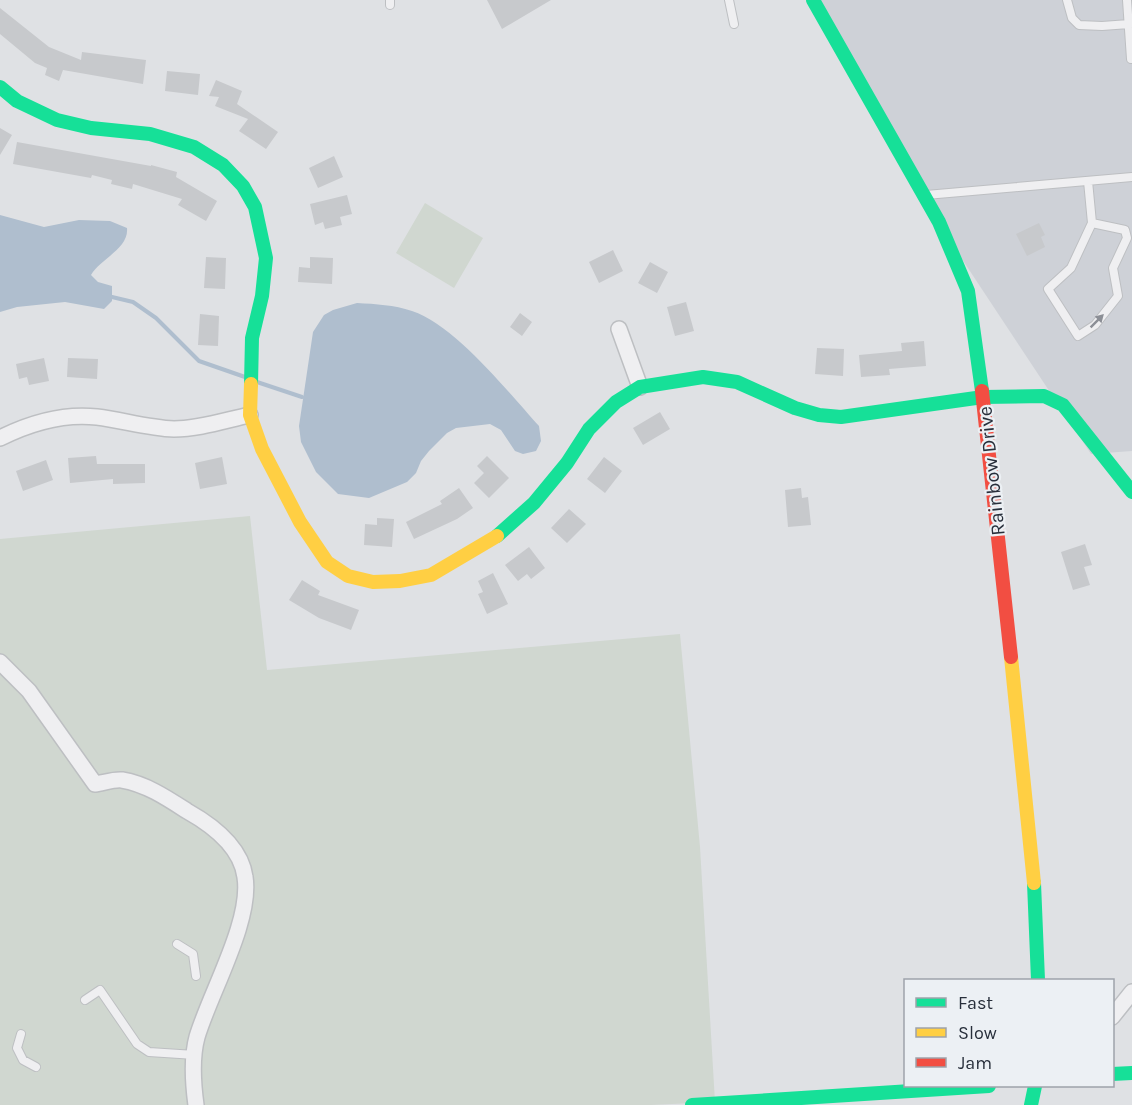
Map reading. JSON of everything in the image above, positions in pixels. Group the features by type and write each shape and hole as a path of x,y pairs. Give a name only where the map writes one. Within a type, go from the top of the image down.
{"street":[{"name":"Rainbow Drive","path":"813,0 924,195 943,231 968,291 983,398 1017,708 1034,881 1038,979"},
{"path":"0,87 16,101 57,120 92,128 150,134 194,147 223,165 243,186 255,207 266,258 262,296 252,338 250,415 276,479 300,522 327,562 348,576 373,582 400,581 431,575 497,536 534,502 567,462 589,429 615,402 640,387 703,377 737,382 819,416 841,417 983,398 1044,396 1063,405 1132,492"},
{"path":"619,329 640,387"},
{"path":"0,438 24,426 44,420 94,417 173,429 191,428 250,415"},
{"path":"0,662 29,691 91,786 120,780 148,788 199,818 222,836 242,866 246,878 241,922 197,1038 194,1068 196,1105"},
{"path":"1114,1016 1132,992"},
{"path":"1114,1074 1132,1073"},
{"path":"693,1105 973,1087"},
{"path":"1031,1105 1035,1087"}],"lane":[{"path":"729,0 734,24"},
{"path":"1067,0 1072,18 1079,25 1129,24"},
{"path":"1127,0 1131,59"},
{"path":"924,195 1132,177"},
{"path":"1088,181 1092,223 1071,268 1048,289 1078,336 1095,325 1118,296 1113,268 1127,238 1125,230 1092,223"},
{"path":"177,944 194,954 196,976"},
{"path":"85,1000 100,990 137,1044 149,1053 195,1055"},
{"path":"21,1034 17,1048 23,1060 36,1067"}],"shaded area":[{"path":"812,0 1132,0 1132,451 1091,454 909,179"},
{"path":"425,203 483,238 454,288 396,253"},
{"path":"250,516 267,670 680,634 700,847 715,1102 651,1105 0,1105 0,539"}],"water":[{"path":"0,215 44,227 79,220 110,221 127,228 124,242 91,275 98,282 112,286 112,301 104,309 65,302 17,307 0,312"},
{"path":"357,303 392,306 412,311 446,330 480,361 539,426 541,441 536,451 523,454 515,451 501,430 490,424 456,428 447,433 429,451 421,461 416,473 407,482 369,498 338,494 316,472 301,442 299,426 313,332 324,315"}],"building":[{"path":"487,0 551,0 502,29"},
{"path":"0,8 49,47 81,60 82,52 146,60 143,84 63,70 59,81 45,75 47,68 35,63 0,34"},
{"path":"167,71 200,74 198,95 165,91"},
{"path":"216,80 242,91 237,104 278,132 266,149 239,131 248,119 215,106 219,97 209,96"},
{"path":"0,128 12,135 0,155"},
{"path":"17,142 151,165 177,172 176,177 217,201 206,221 178,205 182,199 133,184 132,189 111,184 112,180 92,175 91,178 13,164"},
{"path":"334,156 343,177 318,188 309,168"},
{"path":"347,195 352,214 340,217 342,225 325,229 323,222 315,225 310,204"},
{"path":"1039,223 1045,235 1041,237 1045,247 1027,256 1016,234"},
{"path":"613,250 623,271 599,283 589,262"},
{"path":"206,257 226,258 225,289 204,288"},
{"path":"310,257 333,258 332,284 298,282 299,267 310,268"},
{"path":"650,262 668,272 657,293 638,283"},
{"path":"686,302 694,331 675,336 667,307"},
{"path":"520,313 532,322 522,336 510,327"},
{"path":"200,314 219,316 218,346 198,345"},
{"path":"924,341 926,366 889,369 890,375 861,377 859,355 902,351 901,343"},
{"path":"817,348 844,349 843,376 815,374"},
{"path":"44,358 49,381 29,385 27,377 19,379 16,364"},
{"path":"68,358 98,359 97,379 67,377"},
{"path":"660,412 670,429 643,445 633,428"},
{"path":"96,456 97,464 145,464 145,483 113,484 113,479 70,483 68,458"},
{"path":"487,456 509,478 489,498 474,483 484,473 477,466"},
{"path":"222,457 227,484 200,489 195,463"},
{"path":"604,457 622,471 605,493 587,479"},
{"path":"46,460 53,480 23,491 16,471"},
{"path":"459,488 473,508 457,519 414,539 406,522 442,504 440,501"},
{"path":"801,488 802,498 808,497 811,525 788,527 785,490"},
{"path":"569,509 586,524 567,543 551,528"},
{"path":"377,518 394,519 392,547 364,545 365,524 377,525"},
{"path":"1085,544 1092,565 1084,567 1090,585 1073,590 1061,552"},
{"path":"529,547 545,568 531,579 527,574 518,581 505,565"},
{"path":"493,573 508,604 487,614 478,594 483,592 478,581"},
{"path":"302,580 320,591 318,595 359,610 351,630 319,618 289,600"}],"waterway":[{"path":"112,297 133,302 156,318 199,361 245,377"},
{"path":"257,382 302,397"}],"traffic: fast":[{"path":"813,0 939,222 968,291 982,391"},
{"path":"0,87 17,101 57,120 91,128 150,134 194,147 223,165 243,186 255,207 266,258 262,296 252,338 251,384"},
{"path":"497,536 534,503 567,463 589,429 616,402 640,387 703,377 737,382 795,408 819,415 841,417 983,397 1044,396 1063,405 1132,492"},
{"path":"1034,883 1038,979"},
{"path":"1114,1074 1132,1073"},
{"path":"692,1105 973,1087"},
{"path":"1031,1105 1035,1087"}],"traffic: slow":[{"path":"251,384 250,415 262,449 300,522 327,562 348,576 373,582 400,581 431,575 497,536"},
{"path":"1011,657 1034,883"}],"traffic: jam":[{"path":"982,391 1011,657"}]}
